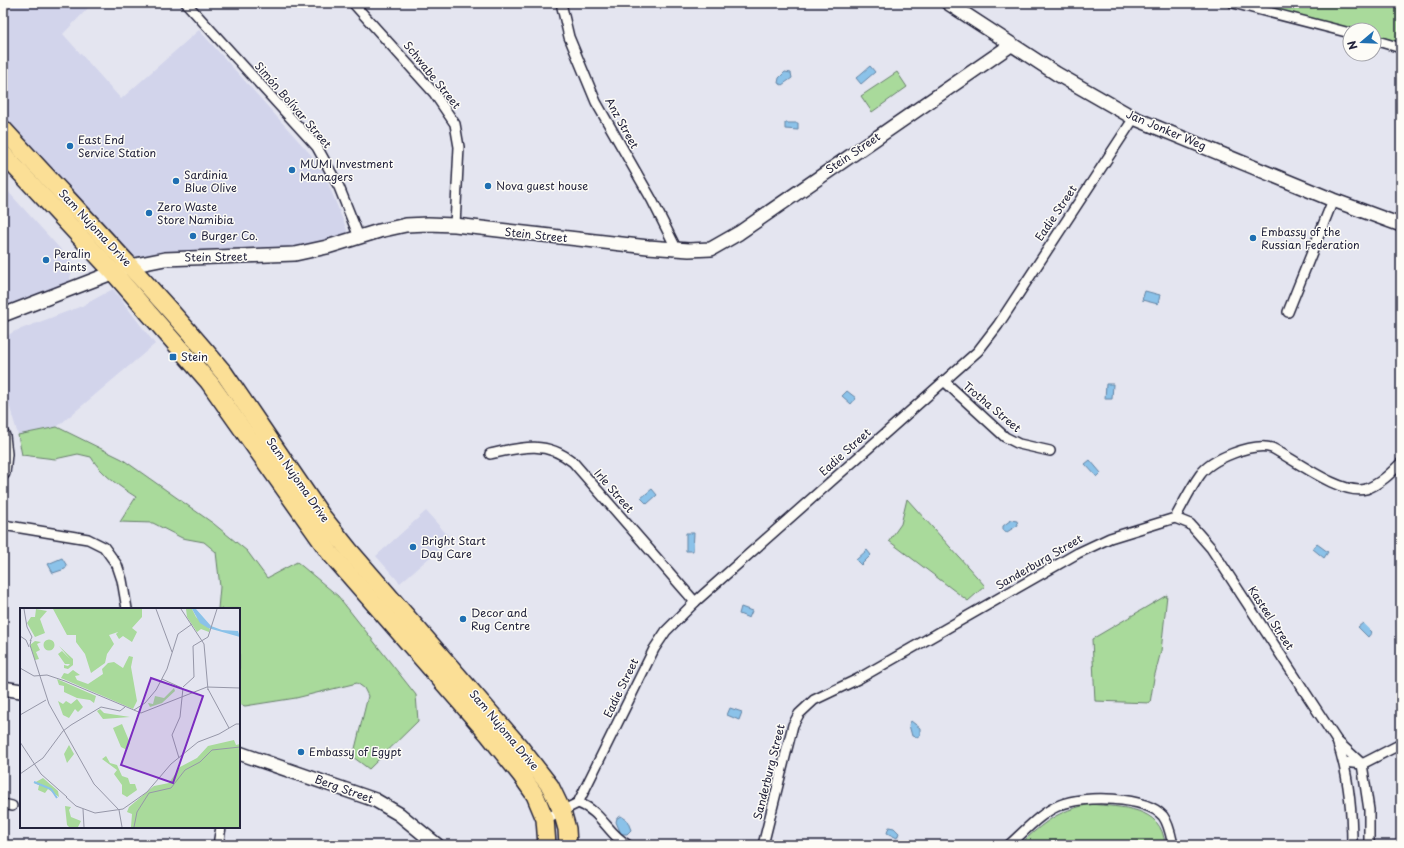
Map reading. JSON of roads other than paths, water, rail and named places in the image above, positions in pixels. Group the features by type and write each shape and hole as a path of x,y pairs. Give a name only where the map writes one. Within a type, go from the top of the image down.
{"highway":[{"name":"Sam Nujoma Drive","path":"3,129 130,266 224,373 321,515 349,550 518,745 550,786 562,811 567,829 568,845"},
{"name":"Sam Nujoma Drive","path":"3,154 113,272 209,382 330,553 521,775 535,796 545,819 547,845"}],"street":[{"name":"Simón Bolívar Street","path":"186,3 317,147 339,187 359,237"},
{"name":"Schwabe Street","path":"354,3 434,93 455,124 459,147 455,225"},
{"name":"Anz Street","path":"561,3 569,37 596,102 652,200 676,248"},
{"name":"Jan Jonker Weg","path":"948,3 1011,45 1097,98 1134,118 1333,200 1401,225"},
{"path":"1233,3 1342,31"},
{"path":"1382,42 1401,48"},
{"name":"Stein Street","path":"6,316 113,272 146,262 174,258 295,254 406,225 455,225 648,247 711,249 720,245 1011,45"},
{"name":"Eadie Street","path":"578,803 652,653 666,631 695,602 978,351 991,335 1134,118"},
{"path":"1288,312 1333,200"},
{"name":"Trotha Street","path":"944,381 1009,440 1050,452"},
{"path":"3,436 5,454 3,473"},
{"path":"1175,518 1200,474 1217,462 1251,447 1265,446 1272,448 1326,479 1352,490 1367,488 1379,482 1401,463"},
{"name":"Irle Street","path":"490,454 530,447 547,448 565,455 573,462 695,602"},
{"name":"Kasteel Street","path":"1175,518 1190,524 1211,548 1337,741 1362,764"},
{"name":"Sanderburg Street","path":"763,845 788,738 796,720 806,706 1093,545 1159,522 1175,518"},
{"path":"3,526 88,539 104,548 117,565 122,580 127,608"},
{"path":"3,688 20,691"},
{"name":"Kasteel Street","path":"1337,741 1344,762 1350,796 1352,845"},
{"path":"1344,762 1362,764 1401,744"},
{"name":"Berg Street","path":"240,752 375,800 400,814 437,845"},
{"path":"1362,764 1369,810 1369,845"},
{"path":"1009,845 1043,815 1060,805 1081,799 1136,803 1153,808 1164,817 1173,845"},
{"path":"545,819 578,803 595,811 617,837 628,845"},
{"path":"218,845 221,828"}],"water":[{"path":"870,66 875,72 861,84 856,78"},
{"path":"785,72 791,73 792,78 782,85 778,83 779,78"},
{"path":"785,123 798,123 798,130 785,129"},
{"path":"1145,291 1160,295 1158,304 1142,300"},
{"path":"1106,384 1113,384 1112,399 1105,399"},
{"path":"847,391 856,398 851,404 842,396"},
{"path":"1090,460 1101,473 1097,477 1085,464"},
{"path":"652,489 657,495 647,504 641,498"},
{"path":"1011,520 1017,521 1018,525 1007,532 1003,530 1003,526"},
{"path":"686,533 694,533 693,551 686,551"},
{"path":"1317,544 1328,552 1324,558 1313,549"},
{"path":"867,550 871,555 861,565 856,560"},
{"path":"62,558 67,566 65,569 53,573 48,564"},
{"path":"741,607 752,611 749,618 739,614"},
{"path":"1363,623 1372,632 1368,637 1358,627"},
{"path":"730,708 742,712 739,720 727,715"},
{"path":"911,721 920,728 920,735 917,737 912,736 909,725"},
{"path":"621,816 627,820 631,830 627,834 621,834 616,822 617,818"},
{"path":"889,827 894,828 899,833 897,838 887,833"}],"place":[{"name":"East End Service Station","path":"70,146"},
{"name":"MUMI Investment Managers","path":"292,170"},
{"name":"Sardinia Blue Olive","path":"176,181"},
{"name":"Nova guest house","path":"488,186"},
{"name":"Zero Waste Store Namibia","path":"149,213"},
{"name":"Burger Co.","path":"193,236"},
{"name":"Embassy of the Russian Federation","path":"1253,238"},
{"name":"Peralin Paints","path":"46,260"},
{"name":"Stein","path":"173,357"},
{"name":"Bright Start Day Care","path":"413,547"},
{"name":"Decor and Rug Centre","path":"463,619"},
{"name":"Embassy of Egypt","path":"301,752"}]}
